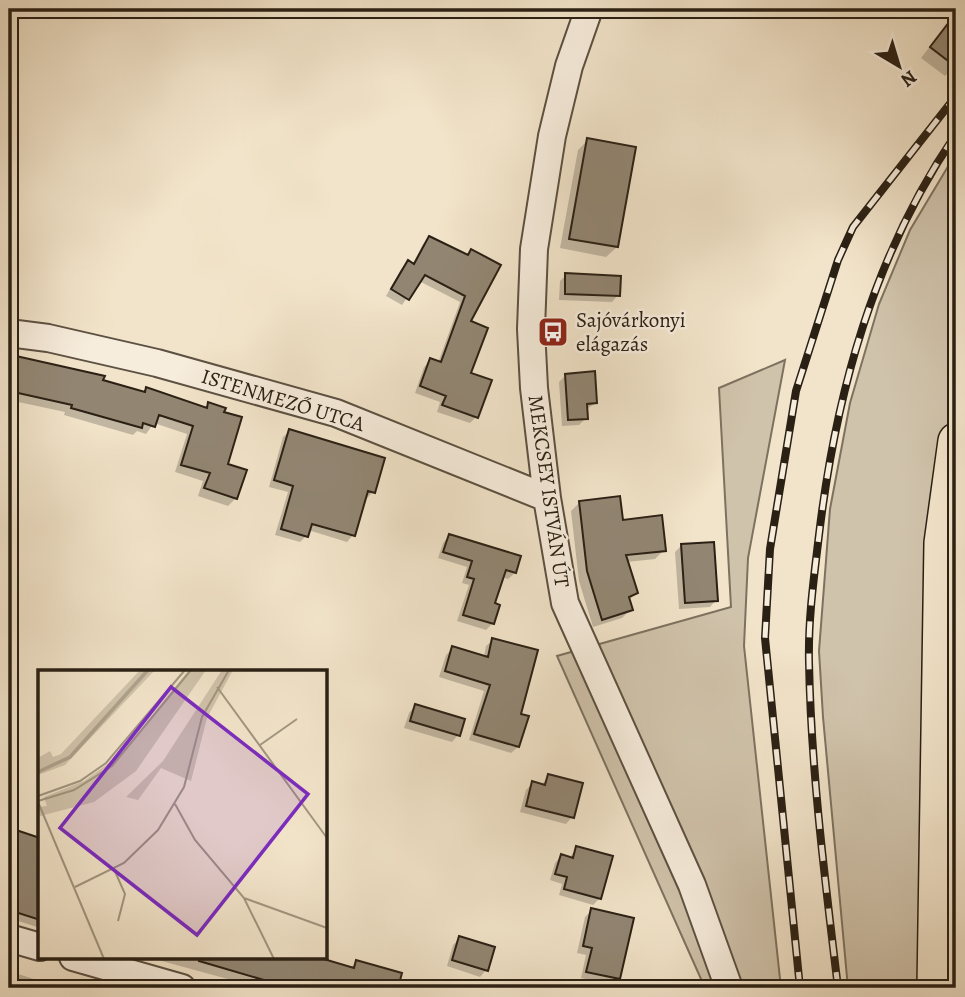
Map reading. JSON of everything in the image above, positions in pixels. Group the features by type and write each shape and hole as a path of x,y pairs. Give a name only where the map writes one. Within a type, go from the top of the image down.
{"main road":[{"path":"934,988 942,543 956,441"}],"street":[{"name":"MEKCSEY ISTVÁN ÚT","path":"589,9 569,66 552,136 534,249 531,329 534,388 547,498 565,603 691,885 711,933 729,988"},
{"name":"ISTENMEZŐ UTCA","path":"9,333 48,338 157,363 336,413 547,498"},
{"path":"9,938 38,946"},
{"path":"77,958 182,988"}],"shaded area":[{"path":"956,153 956,515 944,988 848,988 819,651 830,509 850,403 879,304 910,230"},
{"path":"785,360 748,558 744,646 781,988 705,988 557,656 731,607 719,388"}],"building":[{"path":"956,13 956,67 930,47"},
{"path":"587,138 636,147 618,247 569,239"},
{"path":"429,236 468,255 471,249 501,265 471,321 488,328 471,373 492,380 478,418 442,405 446,396 420,386 430,358 441,362 465,296 425,275 409,300 391,289 408,260 414,264"},
{"path":"565,273 621,276 620,296 565,294"},
{"path":"16,356 105,376 103,380 145,392 146,387 207,408 208,402 226,408 224,412 242,417 228,464 247,470 237,499 204,488 210,473 181,465 193,426 159,415 155,427 143,423 142,428 71,408 72,405 9,391"},
{"path":"595,371 597,403 587,404 588,419 568,420 565,374"},
{"path":"289,429 385,458 375,493 368,491 355,536 312,524 308,537 281,529 293,486 274,480"},
{"path":"620,496 623,520 662,515 666,551 626,555 638,593 629,597 633,610 602,620 587,571 579,501"},
{"path":"449,534 521,556 516,573 506,570 495,603 500,605 494,624 463,615 474,579 467,577 472,561 443,552"},
{"path":"714,542 718,601 685,603 681,544"},
{"path":"492,638 538,650 521,714 529,716 519,747 474,734 490,685 445,671 452,646 488,657"},
{"path":"415,704 465,719 460,736 410,721"},
{"path":"548,774 583,783 574,818 526,806 532,781 545,785"},
{"path":"16,830 38,837 38,919 9,910 9,852"},
{"path":"576,846 613,856 601,899 564,889 567,877 555,874 561,854 573,858"},
{"path":"591,908 634,918 620,979 586,972 592,948 583,946"},
{"path":"459,936 495,947 488,971 452,960"},
{"path":"200,958 320,958 354,968 356,960 402,973 398,988 291,988 199,961"}],"railway":[{"path":"800,988 765,638 770,549 796,391 838,260 853,227 956,96"},
{"path":"838,988 819,825 809,662 812,598 826,482 848,377 881,276 902,227 956,134"}],"place":[{"name":"Sajóvárkonyi elágazás","path":"553,332"}]}
